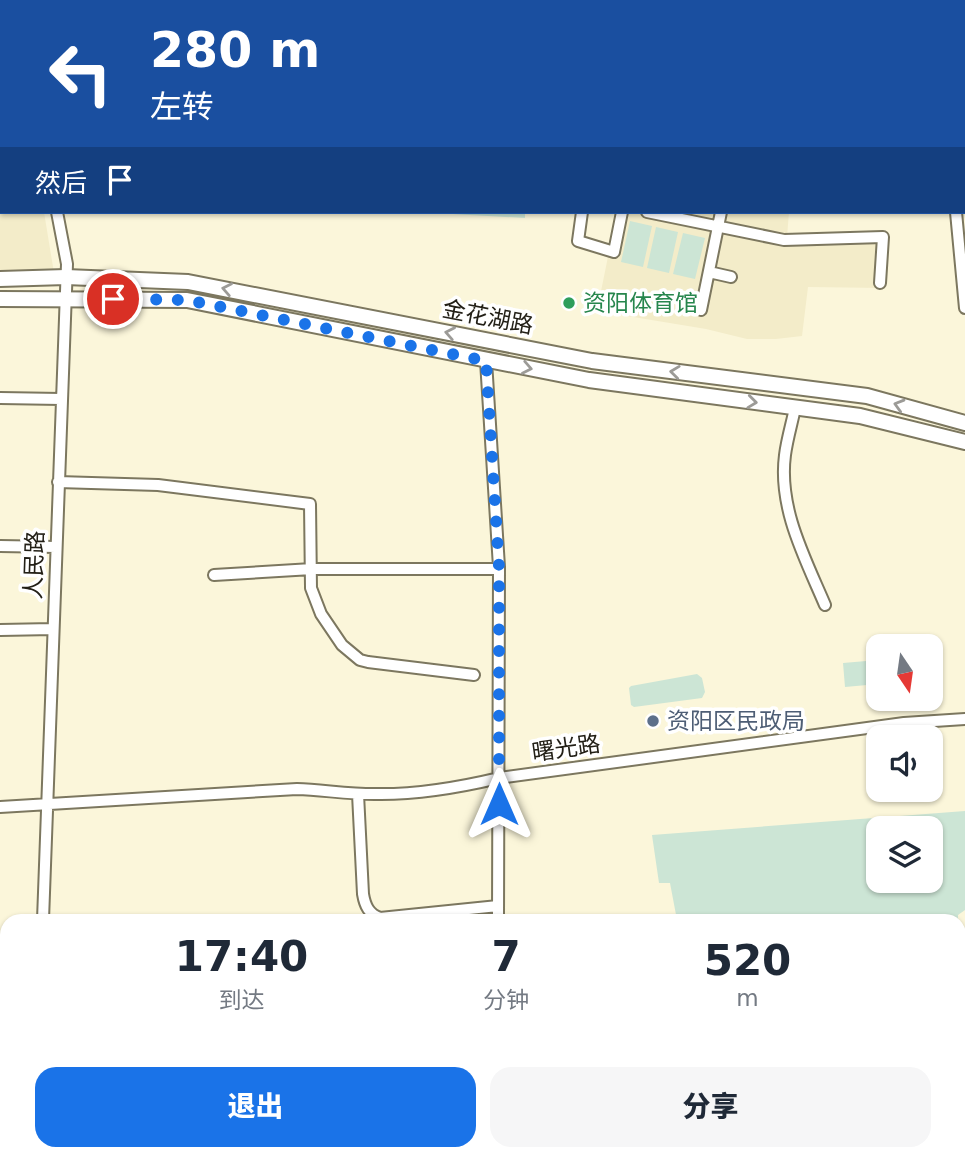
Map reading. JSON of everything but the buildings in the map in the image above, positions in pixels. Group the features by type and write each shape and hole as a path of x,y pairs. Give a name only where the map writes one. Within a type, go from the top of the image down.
{"main road":[{"name":"金花湖路","path":"0,279 66,277 188,282 592,361 867,396 965,424"},
{"path":"0,299 187,300 589,380 860,416 965,442"}],"street":[{"name":"人民路","path":"43,914 67,264 57,214"},
{"path":"582,214 578,241 614,252 622,214"},
{"path":"701,310 721,214"},
{"path":"956,214 965,307"},
{"path":"678,215 718,227 784,240 883,237 880,283"},
{"path":"709,272 731,277"},
{"path":"486,361 499,569 498,914"},
{"path":"0,398 61,399"},
{"path":"795,408 785,457 785,491 792,525 825,605"},
{"path":"58,482 158,485 310,504 311,587 321,614 342,645 360,660 474,676"},
{"path":"0,546 56,547"},
{"path":"214,575 312,569 499,569"},
{"path":"0,630 53,629"},
{"name":"曙光路","path":"0,807 297,789 358,794 449,790 499,778 904,723 965,719"},
{"path":"358,794 363,894 365,904 372,914"},
{"path":"419,914 498,906"}],"shaded area":[{"path":"0,214 44,214 54,273 0,274"},
{"path":"617,214 789,214 787,237 889,234 883,288 808,287 802,336 747,339 706,329 597,311"}],"green space":[{"path":"453,214 525,214 525,218"},
{"path":"630,221 652,226 643,267 621,262"},
{"path":"656,227 678,232 669,273 647,268"},
{"path":"683,233 705,238 695,279 673,274"},
{"path":"866,661 866,685 845,687 843,663"},
{"path":"697,674 702,678 705,692 702,698 634,707 631,705 631,686"},
{"path":"965,811 965,910 959,914 676,914 670,883 659,883 652,835 866,819 866,893 943,893 943,816 900,816"}],"place":[{"name":"资阳体育馆","path":"569,303"},
{"name":"资阳区民政局","path":"653,721"}],"route":[{"path":"113,299 187,300 486,361 499,567 499,804"}]}
